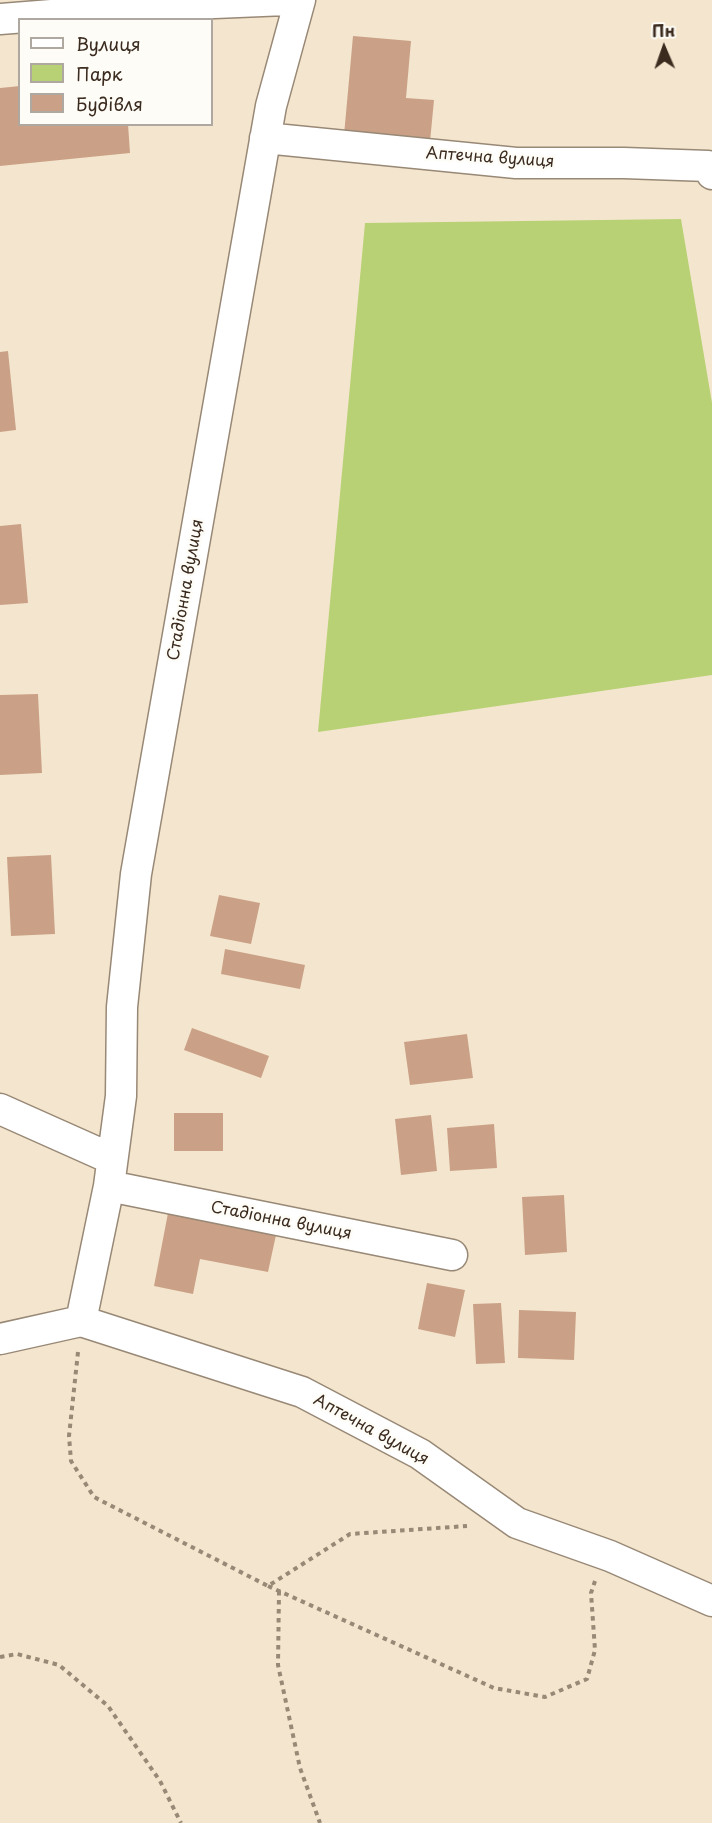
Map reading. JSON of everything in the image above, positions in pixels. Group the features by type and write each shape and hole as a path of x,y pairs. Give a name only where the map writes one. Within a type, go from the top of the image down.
{"street":[{"path":"0,19 191,4 286,0"},
{"name":"Стадіонна вулиця","path":"81,1321 111,1173 121,1096 122,1007 136,874 271,106 300,0"},
{"name":"Аптечна вулиця","path":"265,138 516,163 624,163 711,169"},
{"path":"0,1109 111,1173"},
{"name":"Стадіонна вулиця","path":"111,1173 452,1255"},
{"path":"0,1339 81,1321"},
{"name":"Аптечна вулиця","path":"81,1321 302,1392 420,1454 517,1523 610,1556 712,1601"}],"path":[{"path":"81,1321 69,1436 71,1461 94,1497 268,1586 494,1689 545,1697 587,1679 595,1650 591,1593 597,1574 610,1556"},
{"path":"268,1586 350,1534 469,1526"},
{"path":"279,1591 278,1665 300,1768 320,1823"},
{"path":"0,1657 16,1654 59,1665 108,1706 160,1781 181,1823"}],"green space":[{"path":"681,219 712,403 712,675 318,732 365,223"}],"building":[{"path":"353,36 411,41 406,98 434,100 430,142 344,135"},
{"path":"18,86 18,126 128,126 130,153 0,166 0,88"},
{"path":"8,351 16,430 0,432 0,352"},
{"path":"21,524 28,603 0,605 0,526"},
{"path":"38,694 42,773 0,775 0,695"},
{"path":"51,855 55,934 11,936 7,857"},
{"path":"219,895 260,903 251,944 210,936"},
{"path":"225,949 305,965 300,989 221,974"},
{"path":"192,1028 269,1056 261,1078 184,1050"},
{"path":"467,1034 473,1078 410,1085 404,1042"},
{"path":"174,1113 223,1113 223,1151 174,1151"},
{"path":"431,1115 437,1171 401,1175 395,1119"},
{"path":"494,1124 497,1168 450,1171 447,1128"},
{"path":"564,1195 567,1252 525,1255 522,1197"},
{"path":"168,1213 276,1235 268,1272 200,1259 193,1294 154,1286"},
{"path":"427,1283 465,1290 455,1337 418,1329"},
{"path":"501,1303 505,1363 476,1364 473,1304"},
{"path":"519,1310 576,1312 574,1360 518,1358"}]}
